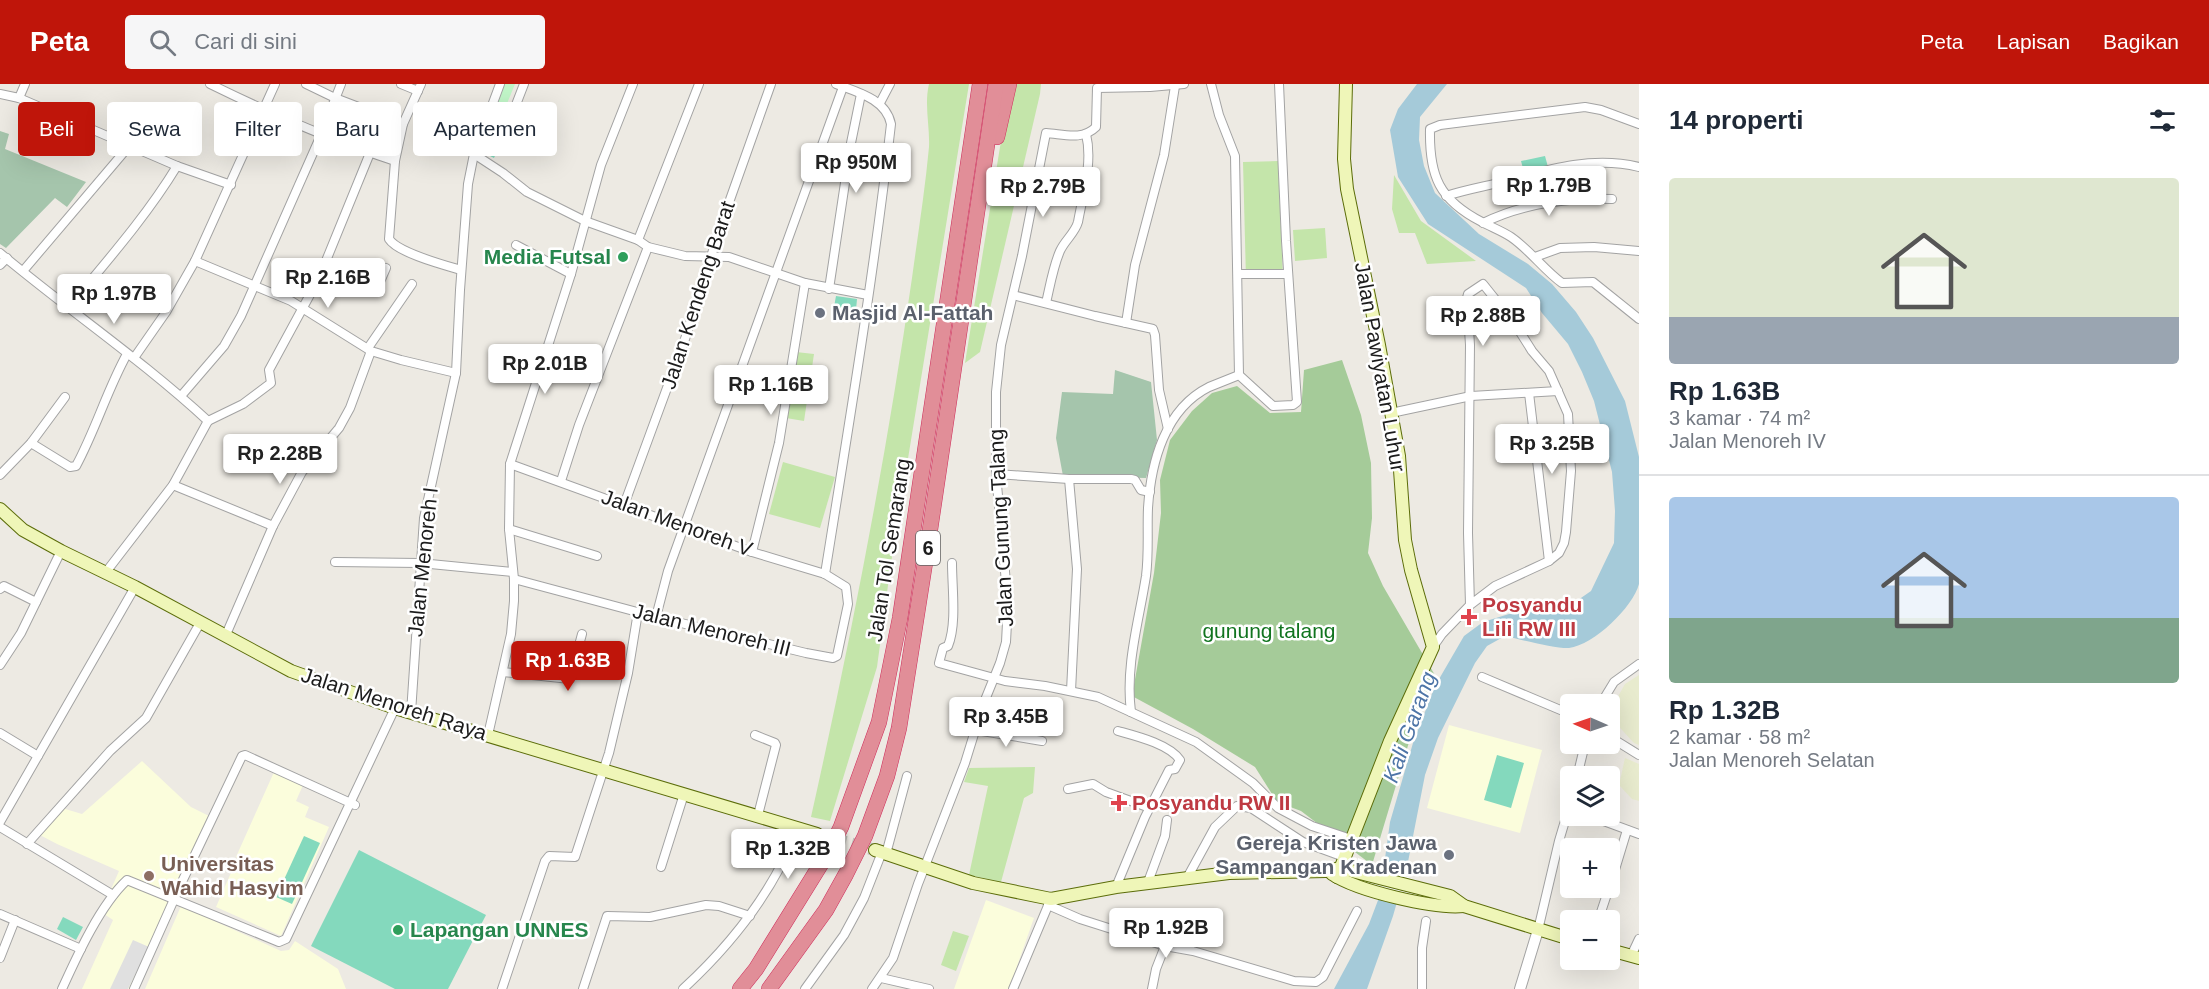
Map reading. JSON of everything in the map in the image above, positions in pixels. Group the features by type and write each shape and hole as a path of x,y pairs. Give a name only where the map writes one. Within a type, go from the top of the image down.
{"highway":[{"name":"Jalan Tol Semarang","path":"740,989 756,969 801,899 841,827 879,722 900,618 980,84"},
{"name":"Jalan Tol Semarang","path":"772,986 826,910 846,874 865,836 887,777 899,728 926,561 996,84"},
{"path":"970,249 1009,84"}],"main road":[{"name":"Jalan Pawiyatan Luhur","path":"1346,84 1344,159 1347,189 1399,456 1406,540 1411,570 1433,647"},
{"name":"Jalan Menoreh Raya","path":"0,509 23,530 291,671 411,713 817,834"},
{"path":"1340,869 1390,741 1433,647"},
{"path":"881,852 973,883 1050,902 1148,882 1229,873 1340,869 1450,896 1464,906 1560,936"},
{"path":"1340,869 1350,884 1425,904 1447,908 1464,906"},
{"path":"1620,953 1635,957"}],"street":[{"path":"20,98 24,84"},
{"path":"210,84 247,102"},
{"path":"267,102 275,84"},
{"path":"306,84 335,98 403,124"},
{"path":"333,102 341,84"},
{"path":"401,84 419,87 403,124 395,161 390,242 420,256 461,270"},
{"name":"Jalan Menoreh I","path":"493,102 500,84"},
{"path":"517,102 524,84"},
{"path":"488,735 511,634 513,576 509,529 510,464 572,274 601,165 633,84"},
{"path":"639,240 699,84"},
{"name":"Jalan Kendeng Barat","path":"624,505 685,339 720,225 771,84"},
{"path":"880,103 890,84"},
{"path":"1211,84 1221,122 1235,156 1239,375 1273,406 1293,405 1297,402 1279,84"},
{"path":"656,617 683,526 776,274 840,85 880,103 889,115 891,124 883,201 857,379 825,574"},
{"path":"1046,303 1056,261 1078,222 1088,161 1089,145 1086,134 1096,127 1094,86 1179,85 1164,155 1135,265 1126,323"},
{"path":"0,94 20,98 107,135"},
{"path":"829,288 851,143 861,94"},
{"path":"1639,124 1601,110 1571,108 1440,125 1430,129 1433,172 1440,189 1453,203 1483,223 1512,237 1562,283 1593,282 1639,319"},
{"name":"Jalan Gunung Talang","path":"872,989 893,958 1006,642 1006,573 996,474 996,392 1000,345 1013,295 1047,133 1069,136 1086,134"},
{"path":"181,396 224,346 241,316 314,151"},
{"path":"23,271 121,156"},
{"path":"155,156 231,185"},
{"path":"30,443 70,467 76,466 112,384 130,356 166,312 195,261 243,156"},
{"path":"105,572 173,485 208,420 243,404 269,385 272,379 269,370 322,271 369,156"},
{"path":"379,156 395,161"},
{"name":"Jalan Menoreh I","path":"411,713 424,518 456,373 461,270 468,184 474,156"},
{"path":"477,156 503,172 527,192 585,221 639,240 648,246 685,256 729,257 805,283 868,295"},
{"path":"1446,196 1547,169 1585,162 1639,167"},
{"path":"68,308 138,224 177,166"},
{"path":"1483,223 1501,214 1519,209 1587,199 1612,199"},
{"path":"516,245 572,274"},
{"path":"561,481 579,425 648,246"},
{"path":"1535,257 1560,248 1594,247 1639,251"},
{"path":"2,259 23,271 208,420"},
{"path":"195,261 291,301 370,349 401,360 456,373"},
{"path":"322,271 376,291 386,268"},
{"path":"1238,274 1288,274"},
{"path":"752,552 779,443 805,283"},
{"path":"225,637 273,526 303,472 339,428 350,408 370,349 412,284"},
{"path":"1433,647 1442,634 1470,605 1495,586 1549,561 1559,553 1564,543 1570,491 1568,414 1549,371 1482,284 1468,294 1466,305 1471,396 1468,533 1470,605"},
{"path":"1013,295 1153,329 1159,390 1168,429"},
{"path":"1131,712 1128,688 1148,561 1150,492 1157,454 1175,417 1194,398 1208,388 1239,375"},
{"path":"1391,413 1471,396 1558,391"},
{"path":"1529,393 1549,561"},
{"path":"0,475 30,443 66,397"},
{"name":"Jalan Menoreh V","path":"510,464 752,552 825,574 843,583"},
{"path":"996,474 1070,479 1133,479 1141,490 1150,492"},
{"path":"1070,479 1077,569 1071,691"},
{"path":"173,485 273,526"},
{"path":"509,529 597,556"},
{"path":"0,665 21,633 61,551"},
{"name":"Jalan Menoreh III","path":"335,562 420,563 513,576 656,617 835,658 849,604 848,592 843,583"},
{"path":"952,563 952,631 950,643 943,648 939,663 1005,681 1098,697 1196,742 1253,783 1278,808 1312,826 1351,839"},
{"path":"0,589 4,586 36,602"},
{"path":"0,822 135,587"},
{"path":"502,989 545,861 549,856 575,857 604,770 624,693 638,612"},
{"path":"27,844 110,751 146,718 200,623"},
{"path":"503,672 570,679 582,634"},
{"path":"1607,694 1614,682 1639,664"},
{"path":"1482,677 1560,710"},
{"path":"62,989 81,950 113,895 127,880 279,942 286,939 352,804 395,708"},
{"path":"976,730 1041,741"},
{"path":"1116,887 1169,770 1176,768 1180,759 1150,741 1118,731"},
{"path":"0,734 38,756"},
{"path":"755,735 776,743 758,815"},
{"path":"1620,743 1639,755"},
{"path":"134,989 242,756 245,755 352,804"},
{"path":"805,989 844,935 864,898 907,776"},
{"path":"1068,789 1093,784 1106,792 1150,808"},
{"path":"661,867 684,794"},
{"path":"1187,878 1215,827 1237,806 1251,808 1340,869"},
{"path":"1148,882 1165,836 1167,820"},
{"path":"1520,989 1538,930 1564,826"},
{"path":"1616,826 1639,834"},
{"path":"0,827 113,895"},
{"path":"683,989 709,964 750,916 772,883 798,828"},
{"path":"1620,852 1627,830"},
{"path":"1013,989 1050,902 1080,919 1165,946 1193,951 1292,985 1320,981 1357,911"},
{"path":"583,989 607,916 650,917 706,905 719,906 750,916"},
{"path":"0,915 81,950"},
{"path":"0,958 15,920"},
{"path":"1422,989 1422,948 1426,921"},
{"path":"1635,957 1639,939"},
{"path":"1152,989 1165,946"},
{"path":"881,978 925,988"}],"shaded area":[{"path":"0,131 9,134 5,149 86,182 67,207 55,198 6,248 0,244"},
{"path":"1115,370 1151,382 1157,440 1146,478 1063,476 1056,438 1062,392 1113,394"},
{"path":"1639,675 1639,745 1634,743 1620,728 1619,694 1625,684"},
{"path":"1449,725 1542,750 1520,833 1427,808"},
{"path":"1625,758 1639,764 1639,801 1632,799 1620,786"},
{"name":"Universitas Wahid Hasyim","path":"142,761 191,807 209,816 129,989 82,989 113,920 101,912 119,871 38,834 62,808 82,814"},
{"path":"274,772 303,785 296,801 309,807 305,817 329,827 281,936 216,907 237,859 265,870 236,857"},
{"path":"986,900 1034,918 1009,989 954,989"},
{"path":"181,906 281,951 289,950 295,941 338,969 346,989 145,989"},
{"path":"133,940 149,947 128,989 110,989"}],"green space":[{"path":"502,84 515,84 508,102 496,102"},
{"path":"929,84 969,84 891,563 877,667 830,821 811,817 867,548 902,346 929,147 927,100"},
{"path":"1013,84 1041,84 1040,94 980,352 965,363 1000,147"},
{"path":"1545,156 1548,167 1524,172 1521,161"},
{"path":"1278,161 1283,279 1246,279 1243,162"},
{"path":"1394,175 1421,221 1476,261 1427,264 1415,233 1399,233 1392,209"},
{"path":"1325,228 1327,258 1295,261 1293,230"},
{"path":"836,296 857,299 856,310 834,307"},
{"path":"796,352 814,354 804,421 786,418"},
{"name":"gunung talang","path":"1342,360 1361,415 1371,463 1372,518 1368,553 1383,586 1436,677 1419,709 1372,865 1301,811 1277,802 1255,767 1193,729 1132,696 1154,573 1161,513 1160,480 1170,440 1192,411 1212,393 1237,386 1270,413 1301,412 1304,370"},
{"path":"783,462 835,477 820,528 769,514"},
{"path":"1497,755 1524,763 1511,808 1484,800"},
{"path":"1035,767 1033,793 1024,798 1001,882 969,875 988,786 964,782 969,768"},
{"path":"304,836 320,843 292,904 276,897"},
{"name":"Lapangan UNNES","path":"359,850 486,915 448,989 395,989 311,946"},
{"path":"63,917 83,927 76,940 57,929"},
{"path":"953,931 969,936 956,971 941,965"}],"water":[{"path":"1417,84 1447,84 1420,117 1419,140 1424,166 1435,193 1479,234 1528,264 1552,284 1576,312 1593,338 1625,401 1639,457 1639,584 1621,614 1601,632 1579,645 1569,648 1556,647 1505,636 1487,646 1475,663 1438,738 1425,775 1407,867 1393,916 1367,989 1334,989 1369,924 1380,895 1390,822 1413,743 1435,686 1464,636 1483,622 1509,614 1562,608 1578,600 1591,591 1614,543 1615,511 1612,472 1594,401 1568,344 1542,313 1526,288 1428,224 1398,177 1390,130 1398,109"}],"pier":[{"path":"1358,858 1426,884 1418,898 1354,883"}],"tunnel":[{"path":"817,834 875,850"}],"place":[{"name":"Media Futsal","path":"623,257"},
{"name":"Masjid Al-Fattah","path":"820,313"},
{"name":"Posyandu Lili RW III","path":"1469,617"},
{"name":"Posyandu RW II","path":"1119,803"},
{"name":"Gereja Kristen Jawa Sampangan Kradenan","path":"1449,855"},
{"name":"Universitas Wahid Hasyim","path":"149,876"},
{"name":"Lapangan UNNES","path":"398,930"}],"water label":[{"name":"Kali Garang","path":"1409,727"}]}
